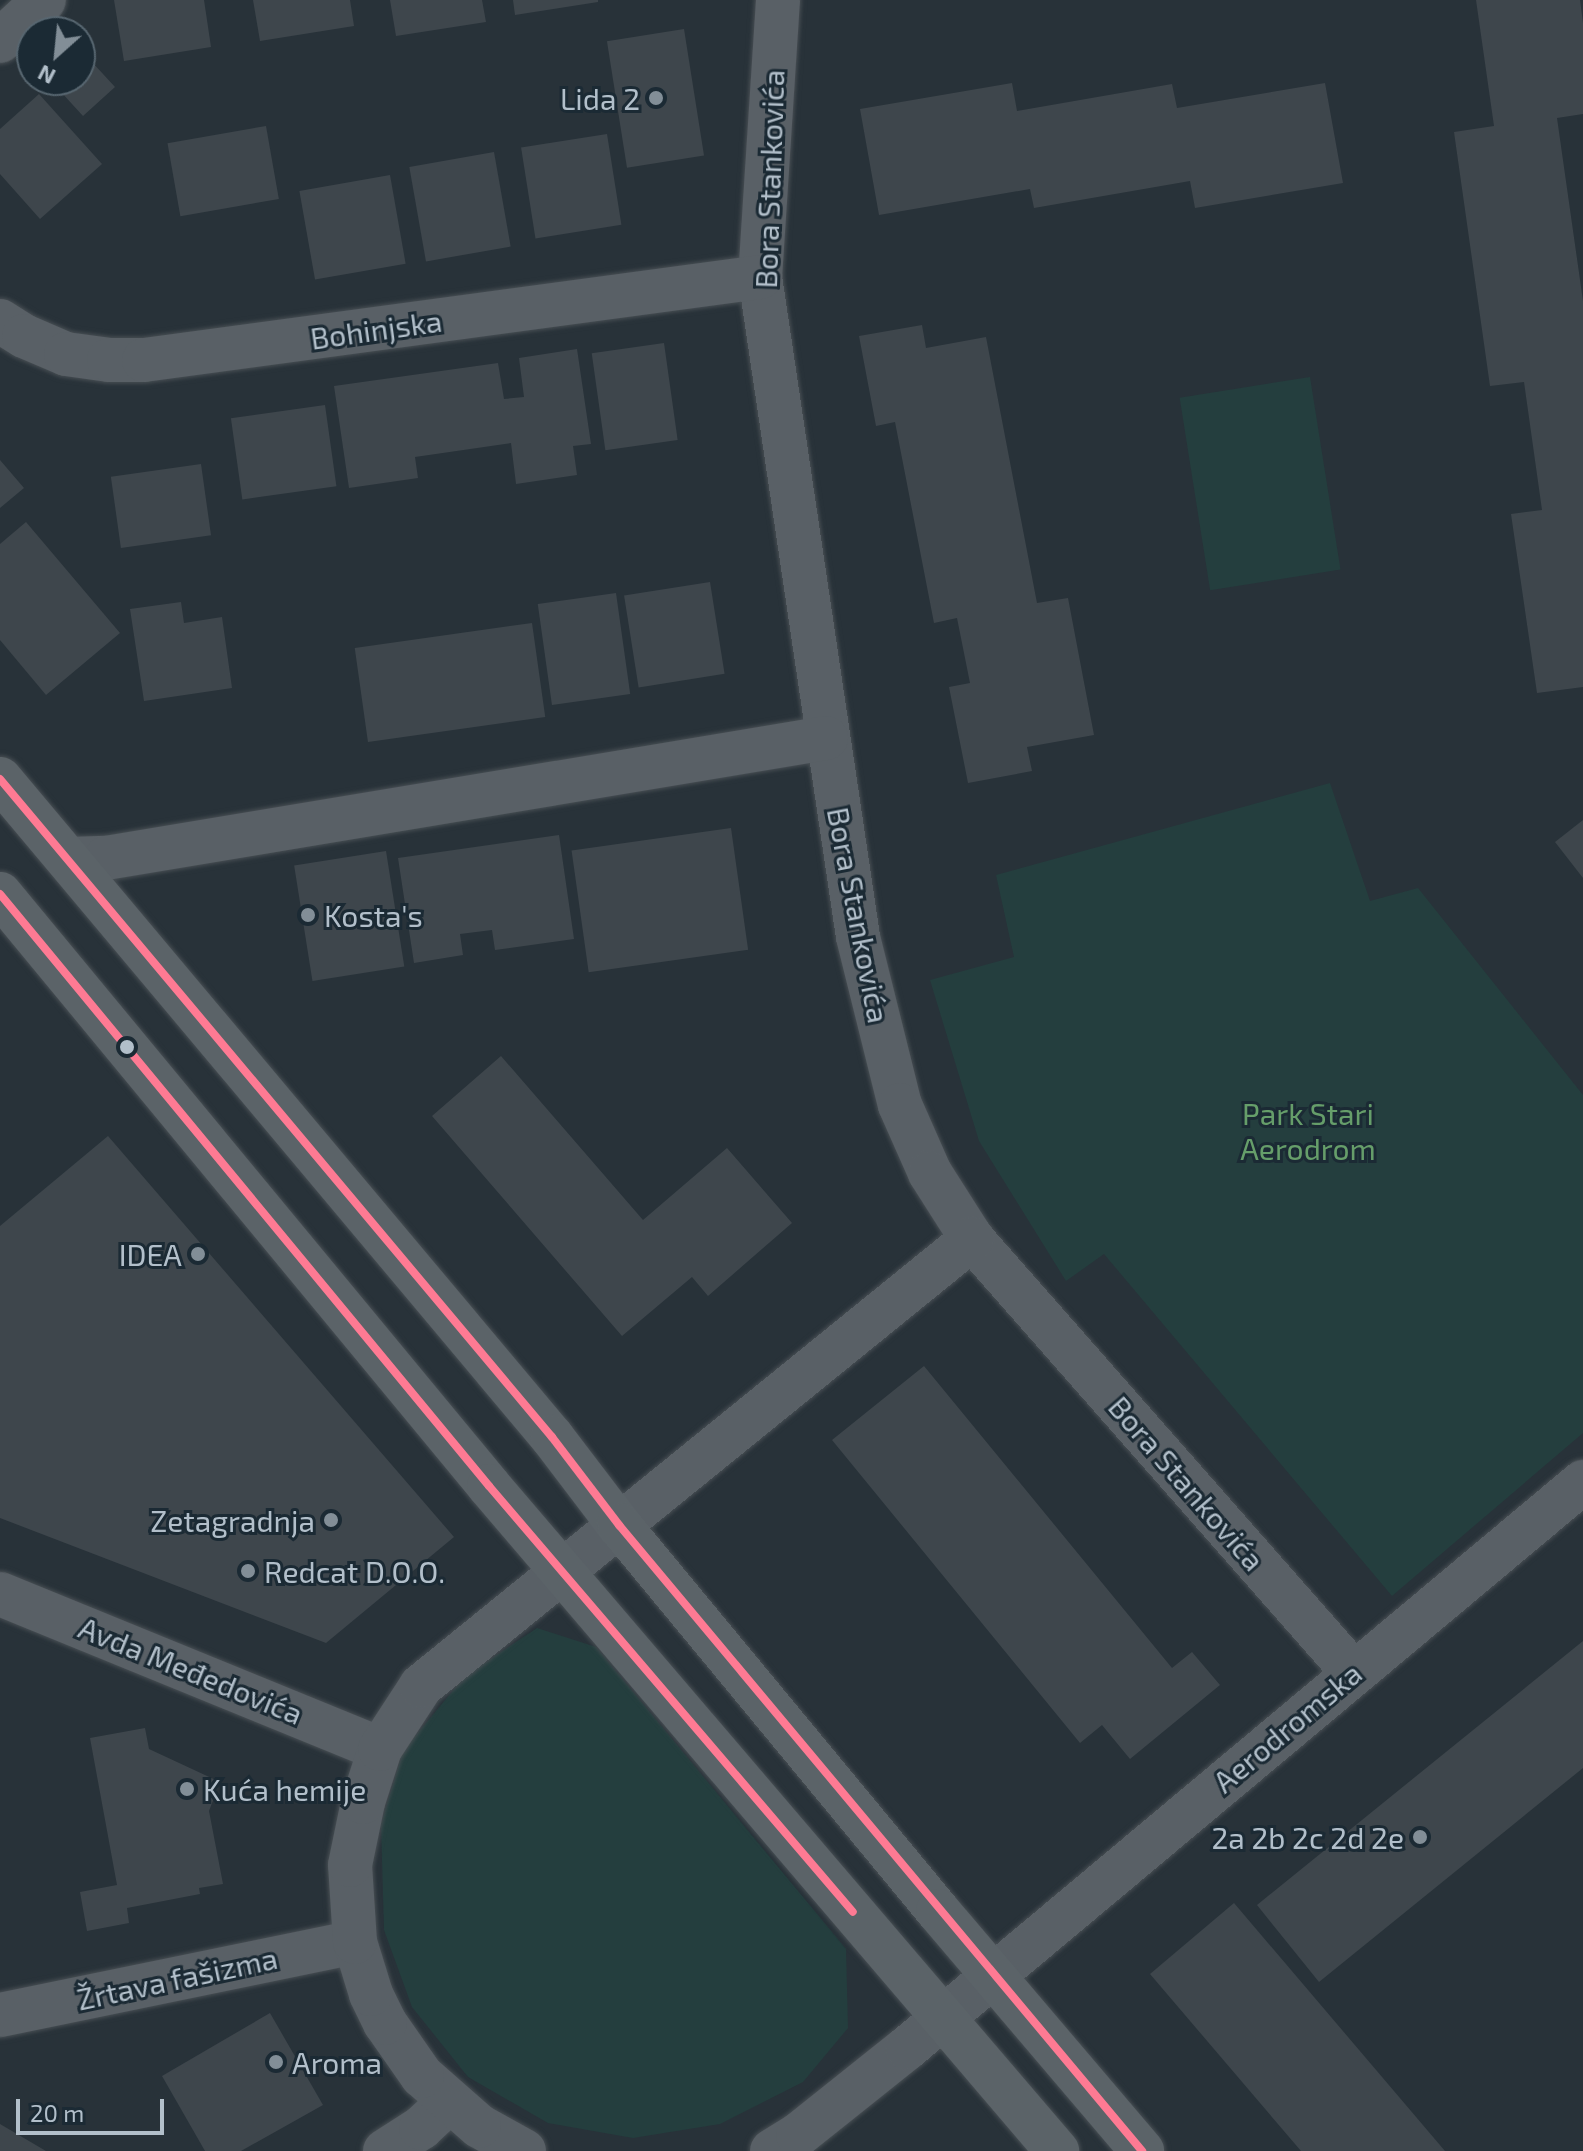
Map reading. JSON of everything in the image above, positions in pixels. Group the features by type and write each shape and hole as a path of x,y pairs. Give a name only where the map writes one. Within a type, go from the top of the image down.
{"main road":[{"path":"0,779 552,1437 619,1525 1142,2151"},
{"path":"0,894 489,1486 757,1802 945,2015 1057,2151"}],"street":[{"path":"0,41 44,0"},
{"name":"Bora Stankovića","path":"778,0 760,277 826,738 858,937 900,1105 930,1173 972,1239 1353,1672"},
{"name":"Bohinjska","path":"0,321 24,336 66,354 109,360 144,360 760,277"},
{"path":"68,859 106,858 826,738"},
{"path":"524,2151 479,2126 422,2076 385,2023 371,1994 355,1942 350,1865 363,1802 380,1749 421,1686 972,1239"},
{"name":"Aerodromska","path":"772,2151 798,2135 945,2015 1583,1482"},
{"name":"Avda Međedovića","path":"0,1594 380,1749"},
{"name":"Žrtava fašizma","path":"0,2015 355,1942"},
{"path":"385,2151 421,2128 449,2102"}],"green space":[{"path":"1310,377 1341,570 1210,590 1180,398"},
{"name":"Park Stari Aerodrom","path":"1330,783 1370,901 1418,888 1583,1095 1583,1433 1392,1596 1104,1254 1066,1281 979,1141 930,980 1014,957 996,875"},
{"path":"537,1628 596,1647 846,1949 848,2028 803,2082 720,2124 633,2138 548,2123 468,2077 412,2007 384,1930 381,1824 403,1751 465,1676"}],"building":[{"path":"114,0 204,0 211,47 124,61"},
{"path":"253,0 350,0 354,26 260,41"},
{"path":"390,0 482,0 486,22 396,36"},
{"path":"513,0 598,0 598,2 515,15"},
{"path":"1476,0 1580,0 1583,23 1583,114 1557,118 1583,301 1583,687 1537,693 1511,514 1542,510 1524,382 1490,386 1454,132 1494,126"},
{"name":"Lida 2","path":"684,29 704,155 627,168 607,41"},
{"path":"96,66 115,87 83,116 65,96 96,96"},
{"path":"1012,83 1017,111 1172,84 1177,108 1325,83 1343,183 1195,208 1190,181 1034,208 1030,189 879,215 860,109"},
{"path":"37,96 41,96 102,164 40,219 0,174 0,129"},
{"path":"266,126 279,199 180,216 168,143"},
{"path":"607,134 621,225 535,238 521,148"},
{"path":"494,152 511,247 426,261 409,167"},
{"path":"390,175 406,264 315,280 299,191"},
{"path":"922,325 926,348 986,337 1037,603 1068,598 1094,735 1027,747 1032,771 968,783 949,687 970,683 957,618 934,623 895,422 876,426 859,336"},
{"path":"664,343 678,440 605,450 592,353"},
{"path":"577,349 591,444 573,446 577,475 516,484 511,443 415,457 418,478 349,488 334,386 498,363 504,399 524,397 519,358"},
{"path":"325,405 336,486 242,499 231,418"},
{"path":"0,460 24,488 0,508"},
{"path":"201,464 211,535 121,548 111,477"},
{"path":"26,522 120,633 46,695 0,640 0,544"},
{"path":"710,582 725,674 639,687 624,596"},
{"path":"616,593 630,694 552,705 538,604"},
{"path":"181,602 184,623 222,617 232,688 144,701 130,609"},
{"path":"532,623 545,717 368,742 355,648"},
{"path":"1583,820 1583,878 1555,842"},
{"path":"731,828 748,950 589,972 572,850"},
{"path":"559,835 574,939 495,950 492,930 460,934 463,955 414,963 398,858"},
{"path":"386,851 404,967 312,981 294,866"},
{"path":"501,1056 643,1220 727,1148 792,1223 708,1296 692,1277 622,1336 432,1116"},
{"path":"108,1136 454,1537 326,1643 0,1518 0,1226"},
{"path":"924,1366 1172,1668 1192,1652 1220,1685 1130,1759 1102,1725 1080,1743 832,1440"},
{"name":"2a 2b 2c 2d 2e","path":"1583,1641 1583,1768 1319,1982 1257,1905"},
{"path":"145,1728 149,1749 220,1782 209,1811 223,1884 199,1888 200,1894 127,1908 129,1923 87,1931 80,1892 117,1885 90,1738"},
{"path":"1234,1903 1445,2151 1301,2151 1150,1974"},
{"path":"270,2013 323,2105 241,2151 205,2151 162,2076"},
{"path":"0,2124 46,2151 0,2151"}],"transit line":[{"path":"0,779 552,1437 619,1525 1142,2151"},
{"path":"0,894 489,1486 853,1912"}],"place":[{"name":"Lida 2","path":"656,98"},
{"name":"Kosta's","path":"308,915"},
{"name":"IDEA","path":"198,1254"},
{"name":"Zetagradnja","path":"331,1520"},
{"name":"Redcat D.O.O.","path":"248,1571"},
{"name":"Kuća hemije","path":"187,1789"},
{"name":"2a 2b 2c 2d 2e","path":"1420,1837"},
{"name":"Aroma","path":"276,2062"}]}
